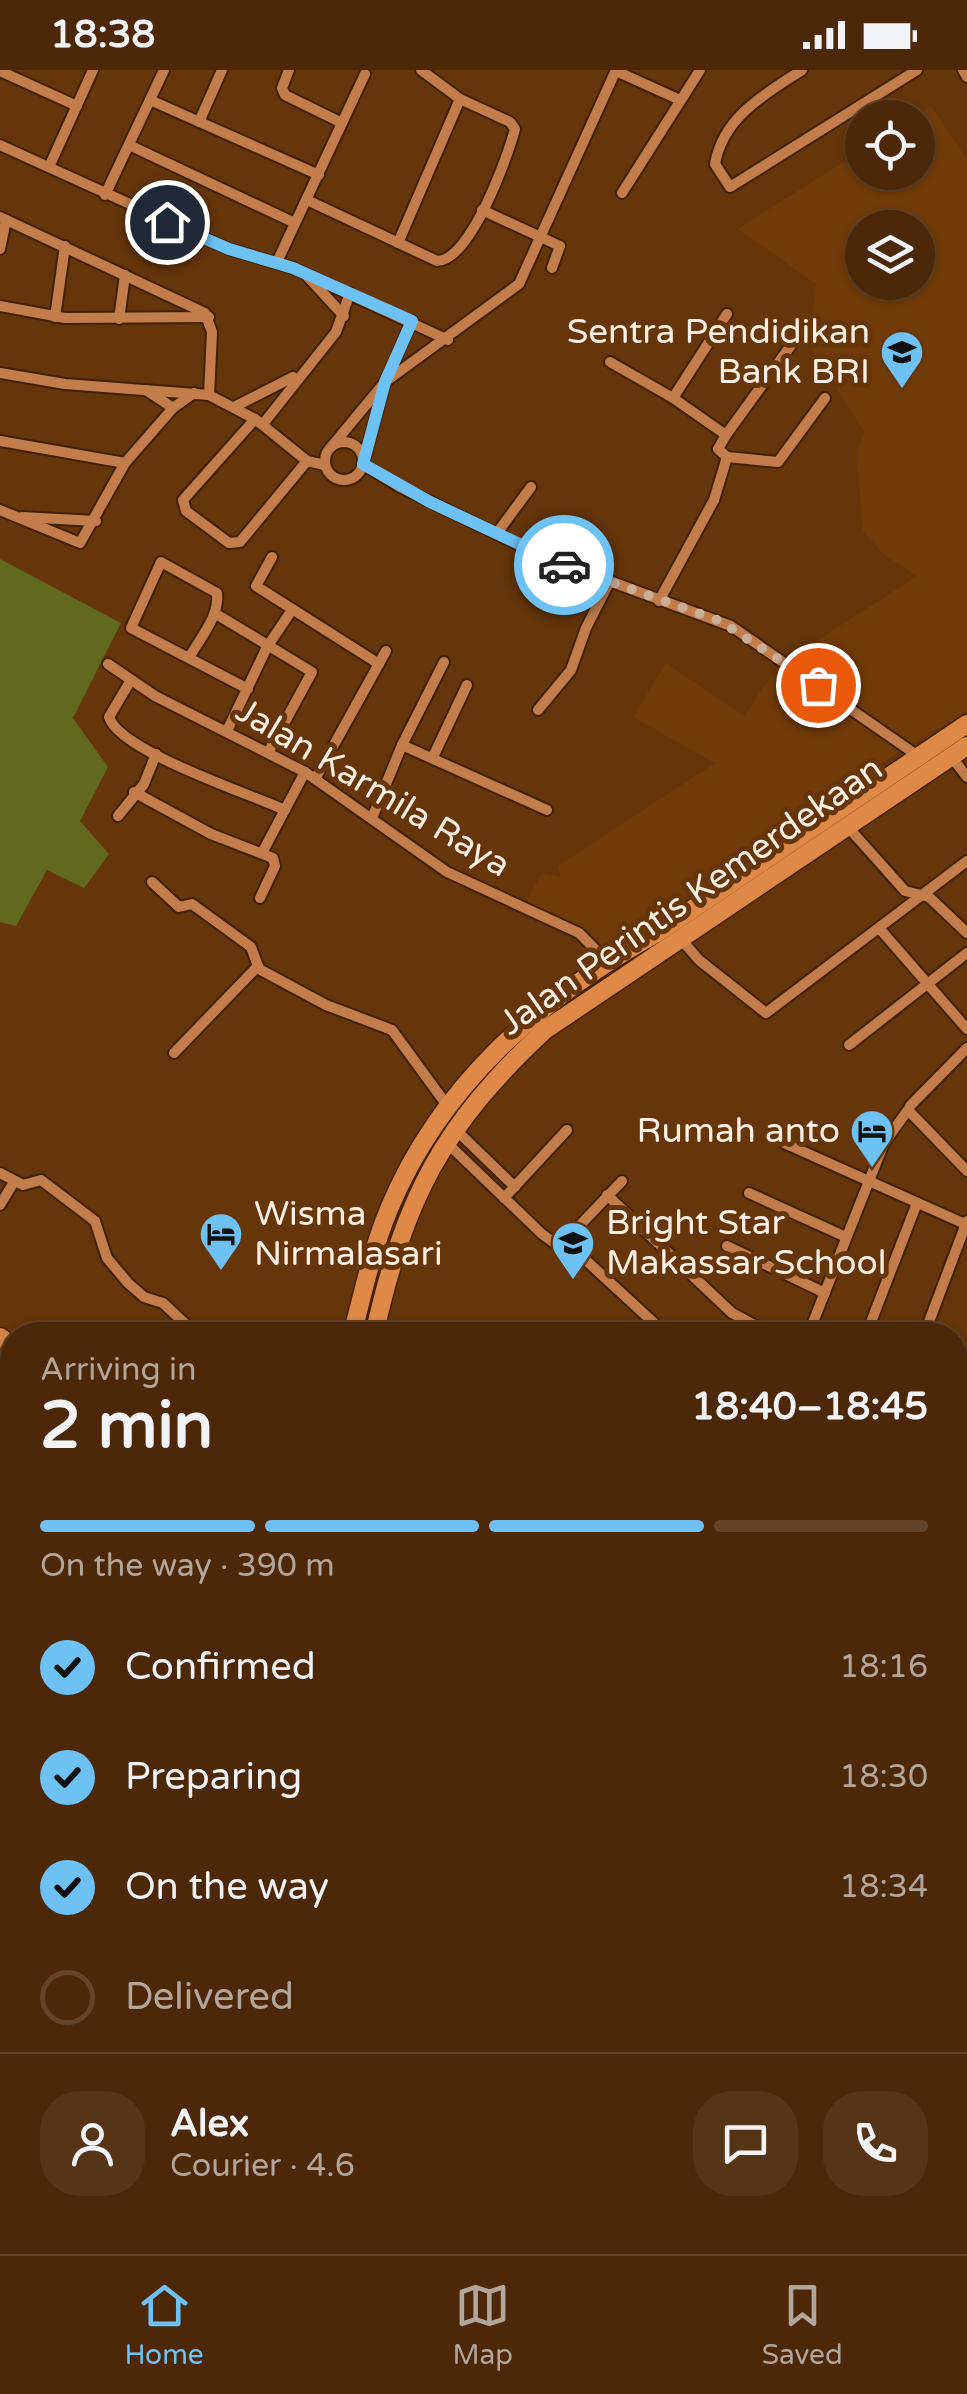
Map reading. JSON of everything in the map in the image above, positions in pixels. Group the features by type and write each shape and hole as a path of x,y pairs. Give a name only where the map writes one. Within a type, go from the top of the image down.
{"highway":[{"name":"Jalan Perintis Kemerdekaan","path":"378,1322 401,1235 422,1180 495,1077 546,1030 680,938 918,756 967,724"},
{"name":"Jalan Perintis Kemerdekaan","path":"356,1322 388,1210 446,1104 516,1031 606,961 812,837 846,825 959,751"}],"street":[{"path":"49,167 94,70"},
{"path":"105,195 164,70"},
{"path":"199,122 222,70"},
{"path":"289,70 282,88 285,95 342,123"},
{"path":"307,200 434,260 448,260 464,245 515,130 510,122 460,98 422,70"},
{"path":"412,321 385,382 363,464 357,475 345,480 332,476 326,465 332,446 385,382 466,327 519,284 616,70 680,100"},
{"path":"622,193 700,70"},
{"path":"802,70 738,115 720,145 715,164 730,187 918,70"},
{"path":"963,70 967,76"},
{"path":"0,72 22,75 77,106"},
{"path":"277,262 364,74"},
{"path":"398,243 460,98"},
{"path":"150,100 319,175"},
{"path":"0,145 229,249 304,272 448,340"},
{"path":"129,145 295,222"},
{"path":"482,210 561,247 552,268"},
{"path":"0,249 3,218 209,317"},
{"path":"55,317 65,246"},
{"path":"304,272 344,316"},
{"path":"119,319 126,275"},
{"path":"307,461 240,542 229,543 186,510 182,502 336,332 350,293"},
{"path":"0,306 55,317 209,317"},
{"path":"673,398 728,314"},
{"path":"209,317 210,395"},
{"path":"797,337 718,448 727,457 778,462 825,398"},
{"path":"610,362 673,398 726,435"},
{"path":"0,373 65,384 210,395 259,421 307,461 326,465"},
{"path":"236,406 298,374"},
{"path":"145,390 173,408"},
{"path":"0,510 76,544 82,542 125,463 173,408 195,392"},
{"path":"0,441 125,463"},
{"path":"332,446 352,444 361,452 363,464"},
{"path":"659,601 714,500 727,457"},
{"path":"363,464 496,533 736,630 918,756"},
{"path":"496,533 531,488"},
{"path":"14,516 96,521"},
{"path":"272,557 255,585 380,664"},
{"path":"188,658 216,614 218,594 162,562 130,628 188,658 248,689"},
{"path":"538,710 572,670 586,628 610,581"},
{"path":"227,731 267,646 292,610"},
{"path":"216,614 312,672 270,751"},
{"path":"262,854 285,810 386,651"},
{"path":"372,818 402,745 444,662"},
{"name":"Jalan Karmila Raya","path":"108,664 270,751 453,875 579,933 606,961"},
{"path":"132,680 109,717 110,723 156,754 285,810"},
{"path":"433,757 466,685"},
{"path":"402,745 548,810"},
{"path":"959,751 967,777"},
{"path":"118,816 144,784 156,754"},
{"path":"134,792 210,834 273,858 275,866 260,898"},
{"path":"846,825 905,891 936,902 967,933"},
{"path":"680,938 700,960 766,1012 967,861"},
{"path":"152,882 179,907 192,904 251,947 258,966 311,998 392,1030 446,1104"},
{"path":"879,928 967,1028"},
{"path":"849,1045 967,953"},
{"path":"174,1052 258,966"},
{"path":"910,1106 967,1048"},
{"path":"813,1322 884,1143 908,1110 967,1170"},
{"path":"504,1198 567,1130"},
{"path":"451,1136 515,1186"},
{"path":"451,1136 504,1198 553,1242 565,1241 622,1180"},
{"path":"784,1142 966,1222 929,1322"},
{"path":"0,1173 25,1185 41,1180 93,1219 107,1258 117,1272 144,1297 161,1302 183,1322"},
{"path":"0,1205 14,1182"},
{"path":"749,1193 846,1238"},
{"path":"607,1195 732,1314 748,1322"},
{"path":"871,1322 917,1203"},
{"path":"565,1241 653,1322"},
{"path":"727,1246 824,1293"}],"shaded area":[{"path":"935,112 967,159 967,711 857,778 609,950 526,901 542,873 561,877 558,866 715,763 633,717 666,663 744,716 778,666 917,576 883,554 863,531 856,451 865,433 810,346 816,284 738,229 845,161 845,190 935,190"}],"green space":[{"path":"0,559 121,623 73,718 108,767 80,821 109,854 84,888 47,870 16,926 0,922"}],"way so far":[{"path":"564,565 720,621 818,685"}],"place":[{"name":"Sentra Pendidikan Bank BRI","path":"902,390"},
{"name":"Rumah anto","path":"872,1169"},
{"name":"Wisma Nirmalasari","path":"221,1272"},
{"name":"Bright Star Makassar School","path":"573,1281"}],"route":[{"path":"167,222 229,249 293,268 412,321 385,382 363,464 400,487 564,565"}]}
